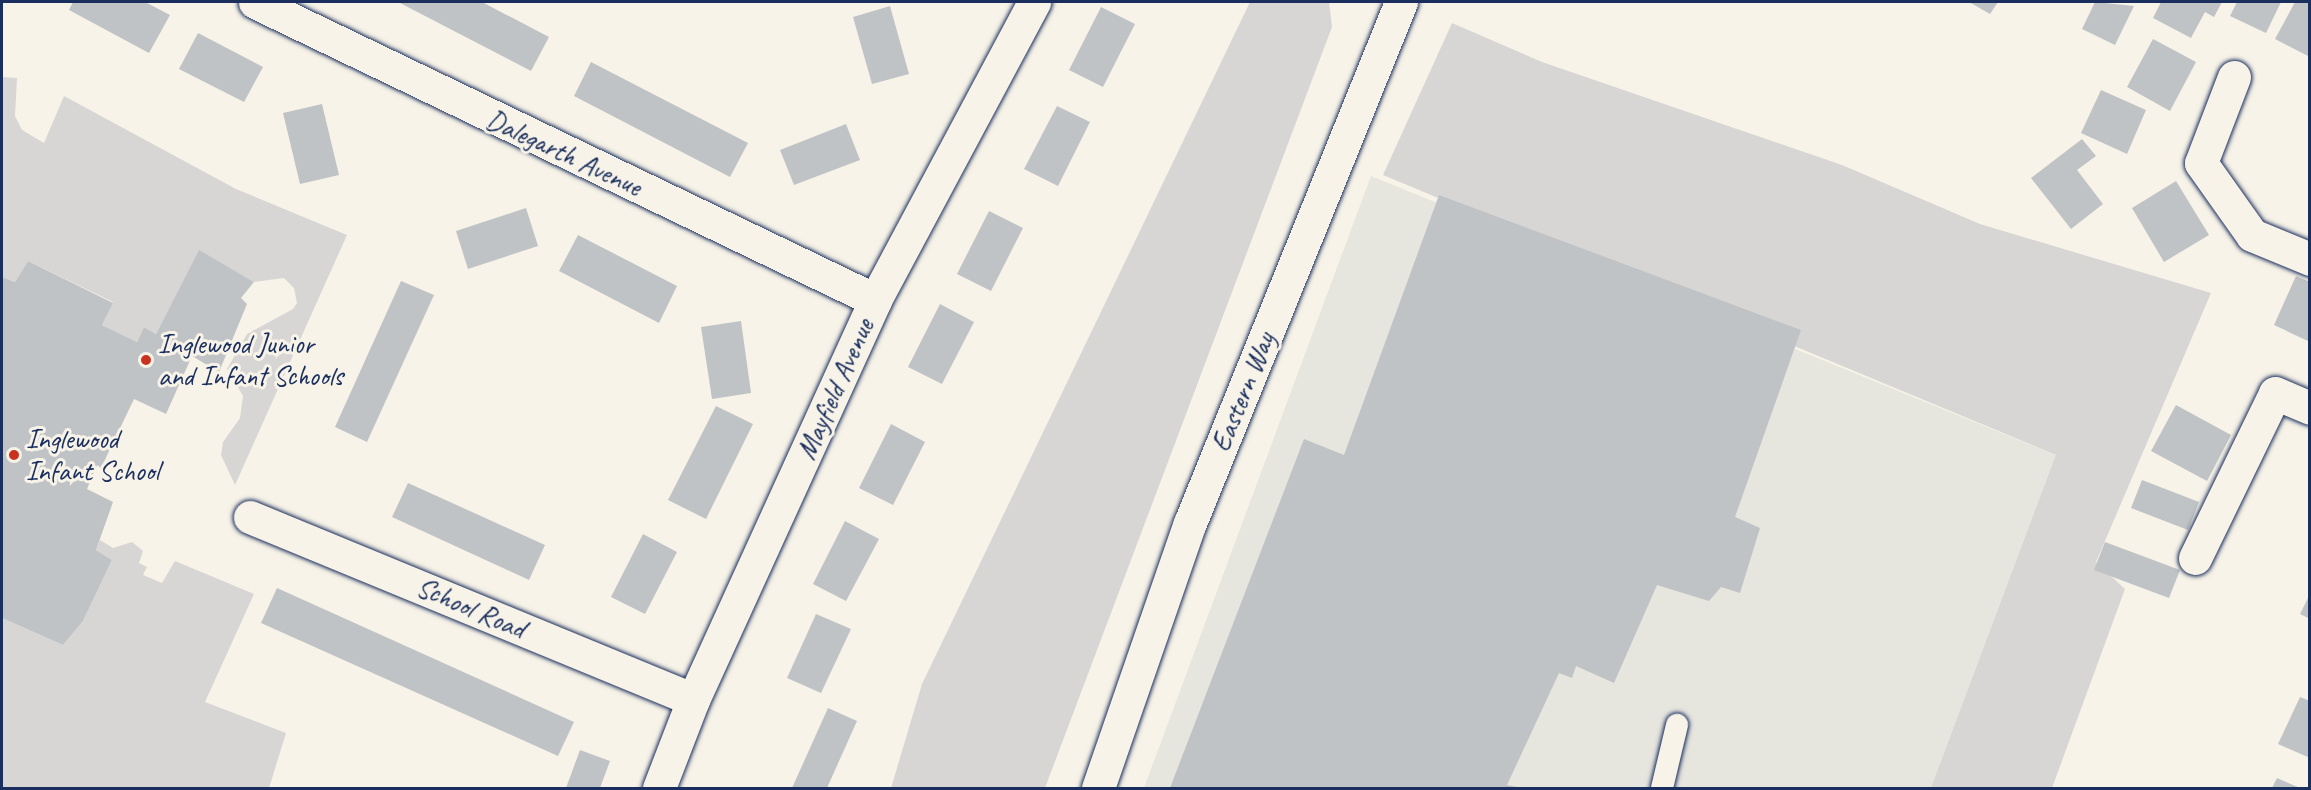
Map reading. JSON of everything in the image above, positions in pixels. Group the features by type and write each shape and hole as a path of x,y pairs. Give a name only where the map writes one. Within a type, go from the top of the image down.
{"street":[{"name":"Dalegarth Avenue","path":"255,2 875,300"},
{"name":"Mayfield Avenue","path":"659,789 693,700 875,300 1034,2"},
{"name":"Eastern Way","path":"1098,789 1190,523 1401,2"},
{"path":"2234,77 2201,163 2252,235 2310,259"},
{"path":"2195,558 2275,393 2310,408"},
{"name":"School Road","path":"249,516 693,700"}],"lane":[{"path":"1662,789 1677,726"}],"shaded area":[{"path":"1250,2 1329,2 1332,27 1045,788 891,788 922,684"},
{"path":"1452,23 1542,62 1842,165 1980,224 2211,293 2096,562 2125,589 2052,788 1931,788 2056,455 1383,175"},
{"path":"2,77 17,78 15,116 22,130 44,143 64,96 236,189 347,235 235,485 221,455 223,442 240,418 243,396 227,369 247,334 293,309 297,303 294,288 284,278 254,282 199,251 156,334 144,327 137,342 102,325 113,302 28,261 15,282 2,277"},
{"path":"1371,176 2058,456 1932,788 1144,788"},
{"path":"100,540 113,548 132,542 143,551 139,563 147,567 143,575 162,583 175,561 254,594 205,702 286,733 269,788 2,788 2,618 63,645 83,621 112,560 96,550"}],"building":[{"path":"73,2 145,2 170,15 149,53 69,10"},
{"path":"398,2 482,2 549,37 531,71"},
{"path":"1969,2 1998,2 1990,14"},
{"path":"2095,2 2134,6 2115,45 2082,29"},
{"path":"2161,2 2222,2 2214,17 2205,12 2191,38 2153,18"},
{"path":"2237,2 2281,2 2266,33 2230,16"},
{"path":"2295,2 2310,2 2310,57 2275,39"},
{"path":"890,6 909,74 872,84 853,17"},
{"path":"1101,7 1135,24 1103,87 1069,70"},
{"path":"198,33 263,67 244,102 179,69"},
{"path":"2153,39 2196,62 2170,111 2127,87"},
{"path":"591,62 748,143 730,177 574,96"},
{"path":"2101,90 2146,110 2127,154 2081,133"},
{"path":"322,104 339,175 300,184 283,113"},
{"path":"1057,106 1090,122 1058,186 1024,169"},
{"path":"846,124 860,160 794,185 780,150"},
{"path":"2082,139 2096,156 2077,170 2103,204 2071,229 2031,178"},
{"path":"2176,181 2209,235 2164,262 2132,208"},
{"path":"1439,195 1801,330 1735,517 1760,528 1740,593 1721,587 1709,601 1657,585 1614,683 1576,666 1572,678 1559,673 1507,785 1522,788 1170,788 1304,439 1344,455"},
{"path":"526,208 538,246 468,269 456,231"},
{"path":"989,211 1023,228 991,291 957,274"},
{"path":"578,235 677,286 659,323 559,271"},
{"path":"199,250 254,282 241,298 247,304 219,372 192,356 166,414 134,399 101,468 97,465 87,489 113,502 96,550 112,560 83,621 63,645 2,618 2,277 15,282 28,261 113,303 102,325 137,342 144,327 156,334"},
{"path":"2296,276 2310,282 2310,342 2274,325"},
{"path":"401,281 434,295 367,442 335,427"},
{"path":"940,304 974,322 942,384 908,367"},
{"path":"741,321 751,393 712,399 701,327"},
{"path":"2176,405 2231,435 2207,481 2151,451"},
{"path":"716,406 753,424 706,519 668,500"},
{"path":"891,424 925,442 893,505 859,488"},
{"path":"2142,480 2199,502 2188,530 2131,508"},
{"path":"408,483 545,545 529,580 392,517"},
{"path":"845,521 879,539 846,601 813,584"},
{"path":"643,534 677,552 645,614 611,597"},
{"path":"2105,542 2180,570 2169,598 2094,570"},
{"path":"277,588 574,722 558,756 261,623"},
{"path":"2310,594 2310,619 2300,614"},
{"path":"816,614 851,629 821,693 787,678"},
{"path":"2300,697 2310,701 2310,758 2278,744"},
{"path":"828,708 857,721 827,788 792,788"},
{"path":"580,750 610,761 600,788 566,788"},
{"path":"2277,778 2300,788 2272,788"}],"place":[{"name":"Inglewood Junior and Infant Schools","path":"146,360"},
{"name":"Inglewood Infant School","path":"14,455"}]}
